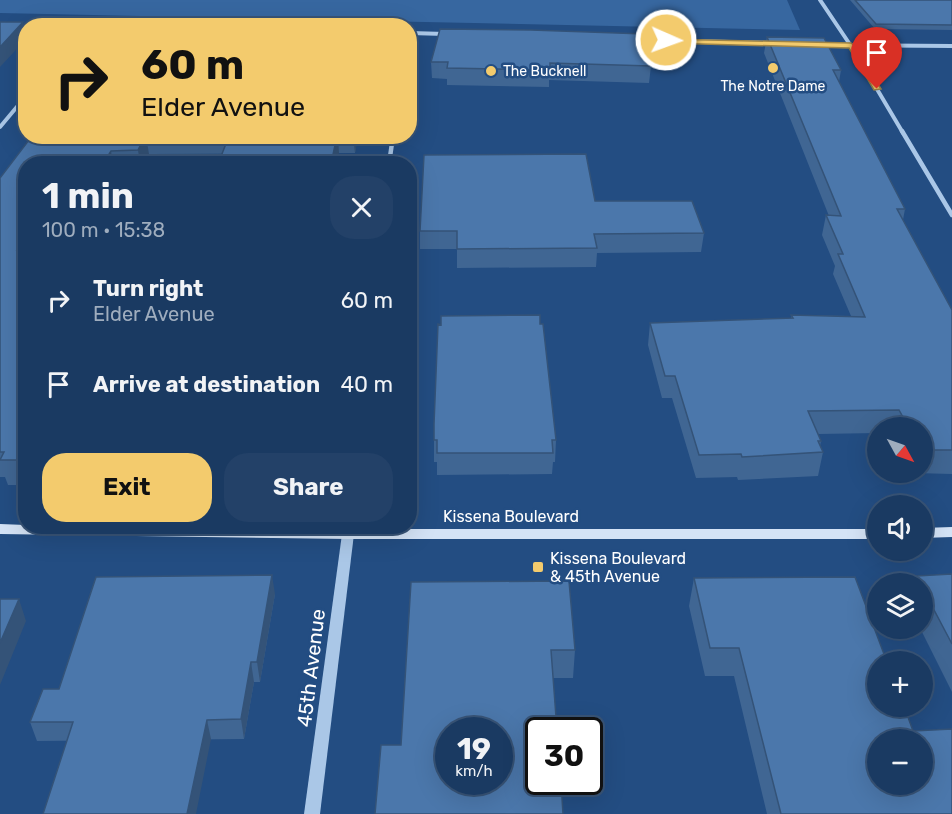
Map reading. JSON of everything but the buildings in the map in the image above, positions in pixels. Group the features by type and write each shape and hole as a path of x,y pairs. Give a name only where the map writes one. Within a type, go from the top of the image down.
{"main road":[{"name":"Kissena Boulevard","path":"0,529 18,529"},
{"name":"Kissena Boulevard","path":"417,531 867,534"},
{"path":"933,533 952,532"}],"street":[{"path":"820,0 851,46 952,215"},
{"path":"417,33 447,34"},
{"path":"637,40 779,44"},
{"path":"815,45 952,46"},
{"path":"0,128 18,106"},
{"name":"45th Avenue","path":"312,814 348,534"}],"shaded area":[{"path":"0,0 787,0 800,30 417,22 417,18 235,18 0,13"}],"place":[{"name":"The Notre Dame","path":"773,68"},
{"name":"The Bucknell","path":"491,71"},
{"name":"Kissena Boulevard & 45th Avenue","path":"538,567"}],"route":[{"path":"666,40 851,46 877,89"}]}
